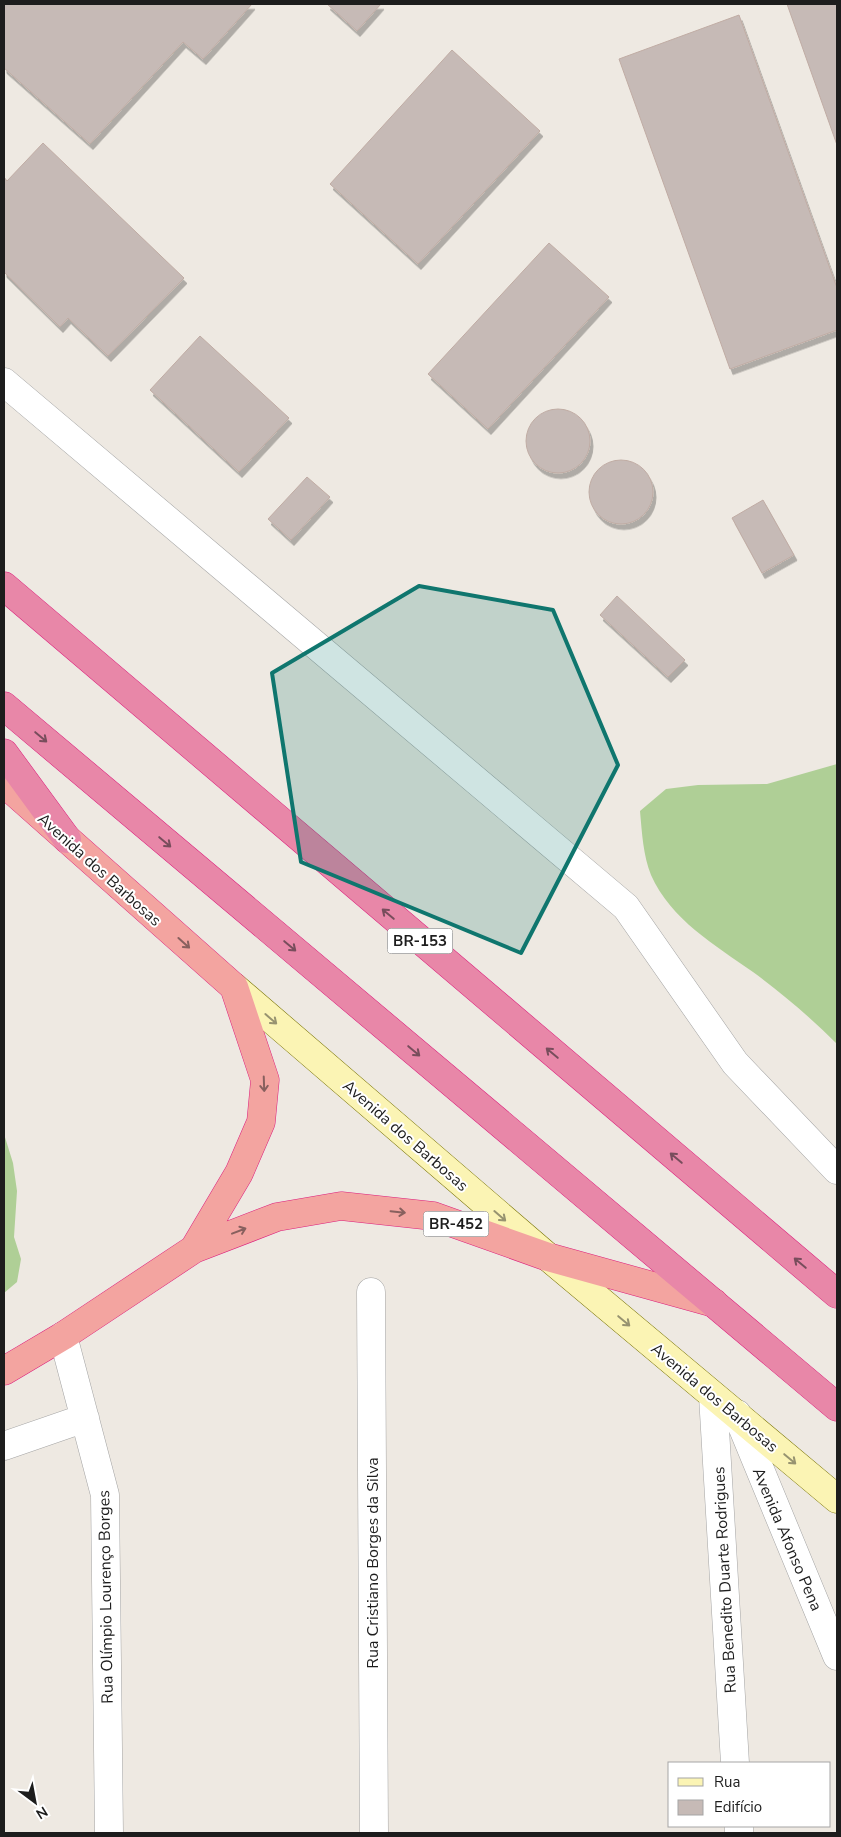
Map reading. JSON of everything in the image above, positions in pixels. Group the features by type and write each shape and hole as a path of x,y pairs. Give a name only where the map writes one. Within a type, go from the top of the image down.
{"highway":[{"name":"BR-153","path":"4,586 837,1294"},
{"path":"4,706 837,1407"},
{"path":"4,753 67,840"},
{"name":"Avenida dos Barbosas","path":"4,783 234,987"},
{"name":"BR-452","path":"194,1249 239,1173 261,1122 265,1080 234,987"},
{"name":"BR-452","path":"4,1371 63,1336 194,1249 277,1217 341,1206 433,1216 548,1257 714,1303"}],"main road":[{"name":"Avenida dos Barbosas","path":"234,987 548,1257 837,1499"}],"street":[{"path":"4,382 626,907 735,1063 837,1170"},
{"name":"Rua Cristiano Borges da Silva","path":"371,1292 374,1833"},
{"name":"Rua Olímpio Lourenço Borges","path":"63,1336 105,1495 109,1833"},
{"name":"Rua Benedito Duarte Rodrigues","path":"713,1396 735,1762"},
{"name":"Avenida Afonso Pena","path":"736,1414 834,1642"},
{"path":"4,1446 85,1418"}],"highlighted area":[{"path":"419,586 553,610 618,765 521,953 301,862 272,673"}],"green space":[{"path":"837,764 837,1044 786,998 695,930 670,905 660,891 648,867 643,844 640,811 666,789 698,785 767,784"},
{"path":"4,1134 13,1163 17,1191 14,1237 21,1259 17,1282 4,1293"}],"building":[{"path":"4,4 252,4 203,59 183,42 90,144 4,68"},
{"path":"327,4 381,4 357,31"},
{"path":"787,4 837,4 837,145"},
{"path":"739,15 837,288 837,330 730,369 619,59"},
{"path":"452,50 540,131 418,264 330,184"},
{"path":"43,143 184,278 108,356 68,318 60,327 4,272 4,177 7,181"},
{"path":"549,243 609,297 488,429 428,374"},
{"path":"200,336 289,418 239,472 150,390"},
{"path":"558,409 576,415 584,423 590,441 584,459 576,467 558,473 540,467 532,459 526,441 532,423 540,415"},
{"path":"621,460 639,466 647,474 653,492 647,510 639,518 621,524 603,518 595,510 589,492 595,474 603,466"},
{"path":"307,477 330,497 291,540 268,519"},
{"path":"763,500 794,555 762,573 732,518"},
{"path":"617,596 685,660 668,677 600,615"}]}
